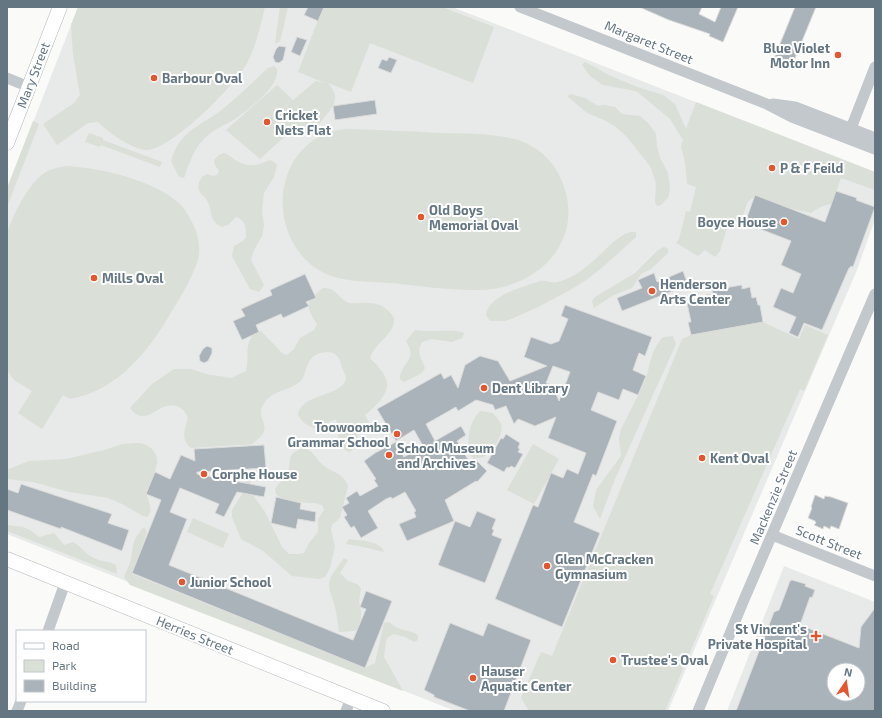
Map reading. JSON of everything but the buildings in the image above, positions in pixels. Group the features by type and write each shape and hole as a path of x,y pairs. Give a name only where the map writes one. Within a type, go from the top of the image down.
{"main road":[{"name":"Mary Street","path":"7,143 60,7"},
{"name":"Herries Street","path":"7,560 65,583 348,705 383,711"}],"street":[{"name":"Margaret Street","path":"520,7 767,104 792,117 849,133 875,138"},
{"path":"849,133 875,67"},
{"path":"7,78 29,87"},
{"name":"Margaret Street","path":"849,133 875,149"},
{"name":"Mackenzie Street","path":"698,711 875,294"},
{"name":"Scott Street","path":"772,535 875,576"},
{"path":"48,630 65,583"}],"shaded area":[{"name":"Toowoomba Grammar School","path":"78,7 452,7 875,172 875,219 857,270 668,711 455,711 7,534 7,189"},
{"name":"St Vincent's Private Hospital","path":"784,566 875,602 875,711 727,711"}],"green space":[{"name":"Barbour Oval","path":"78,7 265,7 252,51 246,65 239,75 216,101 187,128 172,139 148,150 129,144 115,136 98,122 88,123 57,145 43,124 74,103 80,95 73,54 71,25"},
{"path":"280,7 288,7 281,38 279,42 275,44"},
{"path":"323,7 442,7 494,27 473,83 370,43 351,92 328,83 335,96 334,102 316,129 298,131 295,127 260,159 226,130 277,85 293,100 316,81 325,83 298,72"},
{"path":"585,62 609,75 637,87 663,95 675,104 686,129 696,102 875,172 875,190 841,178 832,204 821,207 811,213 766,203 756,198 752,198 747,203 741,218 727,228 720,251 715,257 705,250 698,256 676,243 679,239 686,211 690,212 696,187 687,184 685,162 681,146 683,140 670,119 640,94 636,91 603,85 590,76 582,65"},
{"path":"274,66 277,69 277,76 274,83 255,104 235,119 207,136 194,152 184,178 179,177 171,161 180,142 193,129 230,103 268,68"},
{"path":"571,94 585,98 598,106 605,105 615,107 622,114 640,116 649,124 656,134 660,158 668,173 670,186 669,196 661,205 657,206 655,202 656,183 651,168 627,137 616,127 587,113 567,96"},
{"path":"33,121 39,124 7,207 7,188"},
{"path":"347,129 500,136 523,142 533,147 543,154 551,163 563,184 568,206 567,227 560,245 549,261 534,273 516,283 495,289 474,290 433,288 392,283 357,281 330,276 322,272 304,258 292,241 285,221 283,199 286,178 295,159 309,143 329,132"},
{"path":"89,133 103,138 103,140 162,162 160,167 101,145 100,147 85,142"},
{"path":"224,153 244,164 256,165 270,160 277,165 274,177 264,193 262,211 264,225 262,236 254,250 251,260 264,285 259,292 250,289 232,256 234,246 243,241 246,237 244,222 236,217 228,225 222,227 217,224 212,218 208,203 199,190 199,184 202,177 207,174 213,176 217,175 219,171 214,160 219,155"},
{"name":"Mills Oval","path":"67,166 95,169 126,177 156,188 169,196 182,206 193,224 198,239 199,254 194,271 180,298 157,335 137,360 114,381 100,389 86,395 70,399 63,395 42,429 18,413 32,391 14,380 7,370 7,233 21,201 37,179 48,171"},
{"path":"631,232 636,232 636,237 603,267 570,290 538,307 505,321 490,321 486,315 488,308 493,302 516,289 540,281 556,282 571,277 588,265 616,240"},
{"path":"664,247 668,249 668,253 651,269 641,274 632,288 612,296 594,308 592,301 595,297 635,273 658,250"},
{"path":"323,288 331,289 348,303 370,303 379,305 391,313 394,318 388,334 376,347 370,358 380,369 387,382 386,391 383,396 365,415 373,430 367,433 360,427 357,430 355,446 349,452 341,446 338,438 336,419 319,429 307,425 298,415 301,408 306,403 338,389 343,384 346,377 340,361 337,356 330,352 314,356 309,362 301,381 271,396 267,400 261,410 264,426 263,434 252,444 191,448 185,441 184,437 188,418 187,414 180,407 170,405 143,416 139,416 130,408 152,384 174,369 191,369 206,374 231,378 246,371 249,342 255,332 261,331 283,354 287,355 294,349 300,338 314,330 317,324 310,313 309,304 310,300"},
{"path":"763,322 799,339 805,325 828,335 804,391 800,389 710,594 714,596 665,711 529,711 521,698 541,652 552,656 682,339 691,335"},
{"path":"415,330 455,331 464,333 462,338 452,342 432,339 422,342 419,352 425,368 422,373 404,382 400,379 401,374 411,353 406,341"},
{"path":"673,336 676,344 615,479 600,519 593,506 596,490 621,456 619,438 621,429 645,381 651,358 656,347 663,337"},
{"path":"480,411 493,413 501,424 501,429 500,435 493,448 483,457 477,459 472,457 468,452 471,425"},
{"path":"138,443 146,445 152,449 155,452 157,460 157,464 147,491 150,511 147,517 108,498 69,492 33,482 7,479 7,470 29,461 66,459 123,444"},
{"path":"533,444 559,459 534,504 507,490"},
{"path":"302,448 309,450 325,467 340,475 348,486 340,518 332,525 331,530 335,546 330,568 325,577 319,579 292,576 263,551 241,539 232,517 232,510 242,494 248,477 253,476 249,486 250,491 265,512 282,547 289,554 304,553 309,543 318,532 318,519 324,510 322,505 286,500 276,494 275,489 287,474 291,456"},
{"path":"193,518 229,534 223,548 187,532"},
{"path":"7,525 23,527 39,537 54,533 64,545 73,542 91,556 116,565 117,574 7,531"},
{"path":"144,527 147,532 132,574 365,668 375,663 384,623 389,622 397,628 415,633 418,635 418,640 414,642 405,637 394,634 388,637 386,641 384,657 403,691 130,585 124,577 130,561 135,539"},
{"path":"349,539 374,543 382,548 384,552 346,544"},
{"path":"344,558 348,560 340,573 348,581 357,584 361,588 359,602 361,618 358,629 354,631 339,632 329,583 333,574"}],"place":[{"name":"Blue Violet Motor Inn","path":"838,55"},
{"name":"Barbour Oval","path":"154,78"},
{"name":"Cricket Nets Flat","path":"267,122"},
{"name":"P & F Feild","path":"772,168"},
{"name":"Old Boys Memorial Oval","path":"421,217"},
{"name":"Boyce House","path":"784,222"},
{"name":"Mills Oval","path":"94,278"},
{"name":"Henderson Arts Center","path":"652,291"},
{"name":"Dent Library","path":"484,388"},
{"name":"Toowoomba Grammar School","path":"397,434"},
{"name":"School Museum and Archives","path":"389,455"},
{"name":"Kent Oval","path":"702,458"},
{"name":"Corphe House","path":"204,474"},
{"name":"Glen McCracken Gymnasium","path":"547,566"},
{"name":"Junior School","path":"182,582"},
{"name":"St Vincent's Private Hospital","path":"816,636"},
{"name":"Trustee's Oval","path":"613,660"},
{"name":"Hauser Aquatic Center","path":"473,678"}]}
